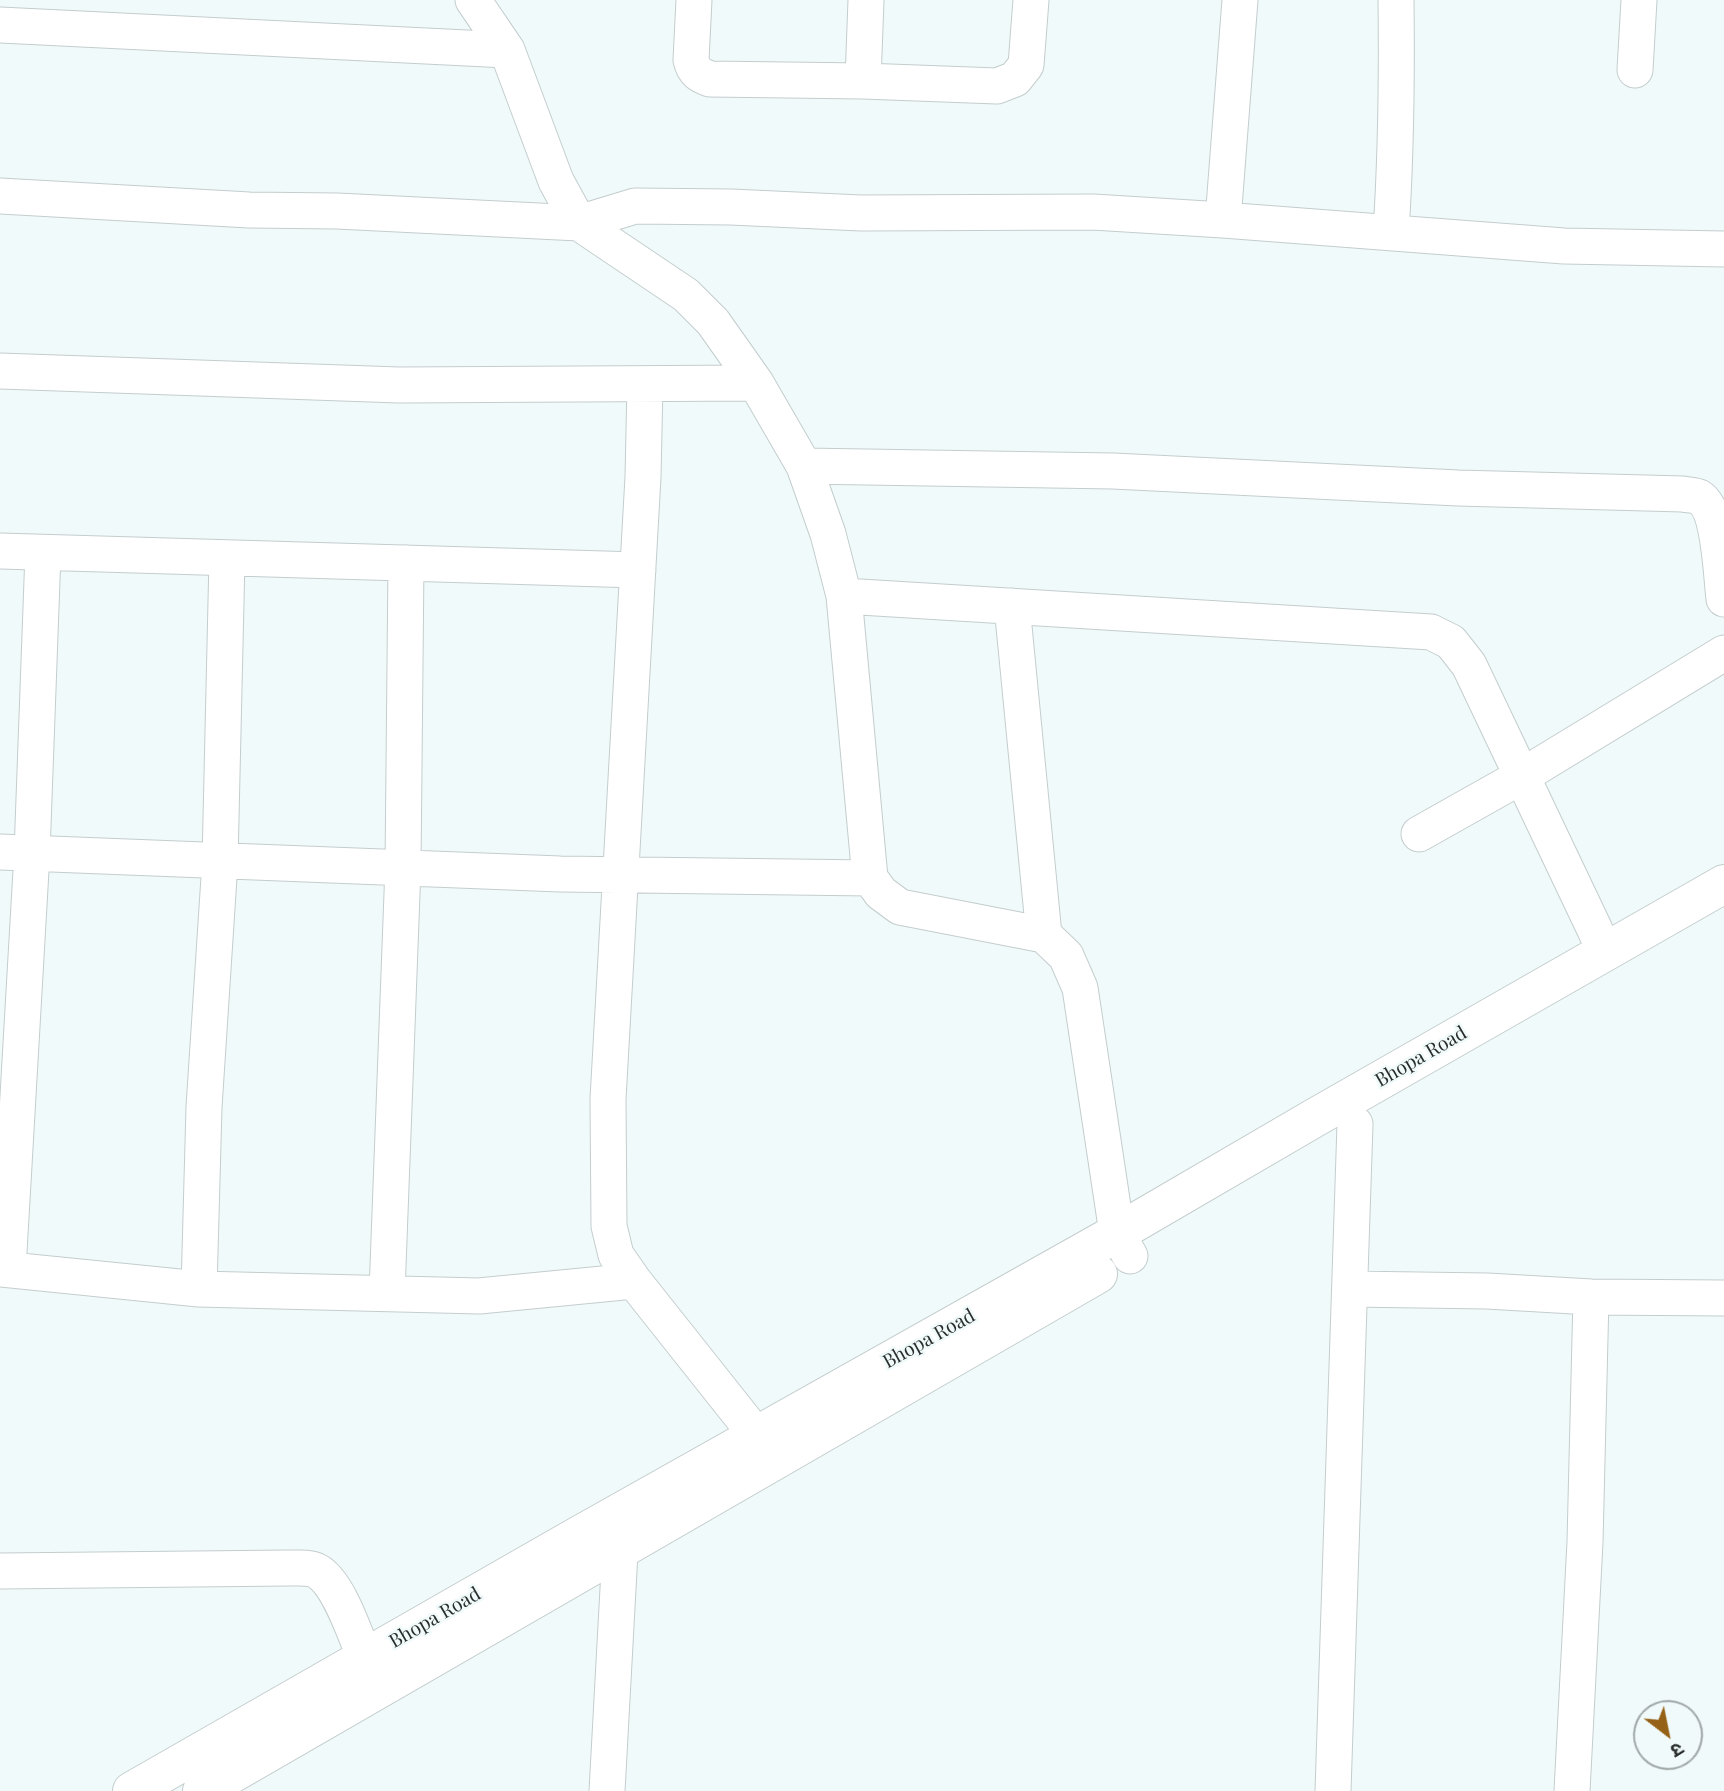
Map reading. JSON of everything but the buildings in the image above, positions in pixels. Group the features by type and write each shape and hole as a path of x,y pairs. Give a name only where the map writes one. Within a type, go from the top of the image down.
{"main road":[{"name":"Bhopa Road","path":"202,1791 620,1552 1124,1245 1316,1117 1724,884"},
{"name":"Bhopa Road","path":"132,1791 757,1436 1355,1124 1724,912"}],"street":[{"path":"473,0 508,50 556,181 579,223 686,295 713,322 756,383 804,466 828,534 844,596 870,878 881,894 900,907 1044,935 1066,956 1080,988 1124,1245"},
{"path":"694,0 691,60 699,75 710,79 863,80 997,86 1015,79 1026,65 1031,0"},
{"path":"863,80 866,0"},
{"path":"1223,219 1240,0"},
{"path":"1391,232 1398,85 1396,0"},
{"path":"1635,70 1639,0"},
{"path":"0,25 508,50"},
{"path":"0,196 250,210 337,211 579,223 635,206 861,213 1093,212 1223,219 1564,246 1724,249"},
{"path":"0,371 399,385 756,383"},
{"path":"645,384 638,570 608,1098 609,1226 616,1255 634,1281 757,1436"},
{"path":"804,466 1113,471 1458,488 1683,494 1699,497 1710,509 1724,600"},
{"path":"0,551 638,570"},
{"path":"43,553 16,853 4,1269 199,1289 479,1296 634,1281"},
{"path":"199,1289 204,1107 220,862 228,558"},
{"path":"387,1293 404,867 406,563"},
{"path":"844,596 1431,632 1451,642 1469,665 1605,951"},
{"path":"1012,606 1044,935"},
{"path":"1419,834 1522,776 1724,653"},
{"path":"16,853 560,874 870,878"},
{"path":"1333,1791 1355,1124"},
{"path":"1351,1289 1488,1291 1591,1297 1724,1298"},
{"path":"1572,1791 1585,1542 1591,1297"},
{"path":"607,1791 620,1552"},
{"path":"0,1571 290,1567 315,1569 327,1578 337,1594 365,1658"}]}
